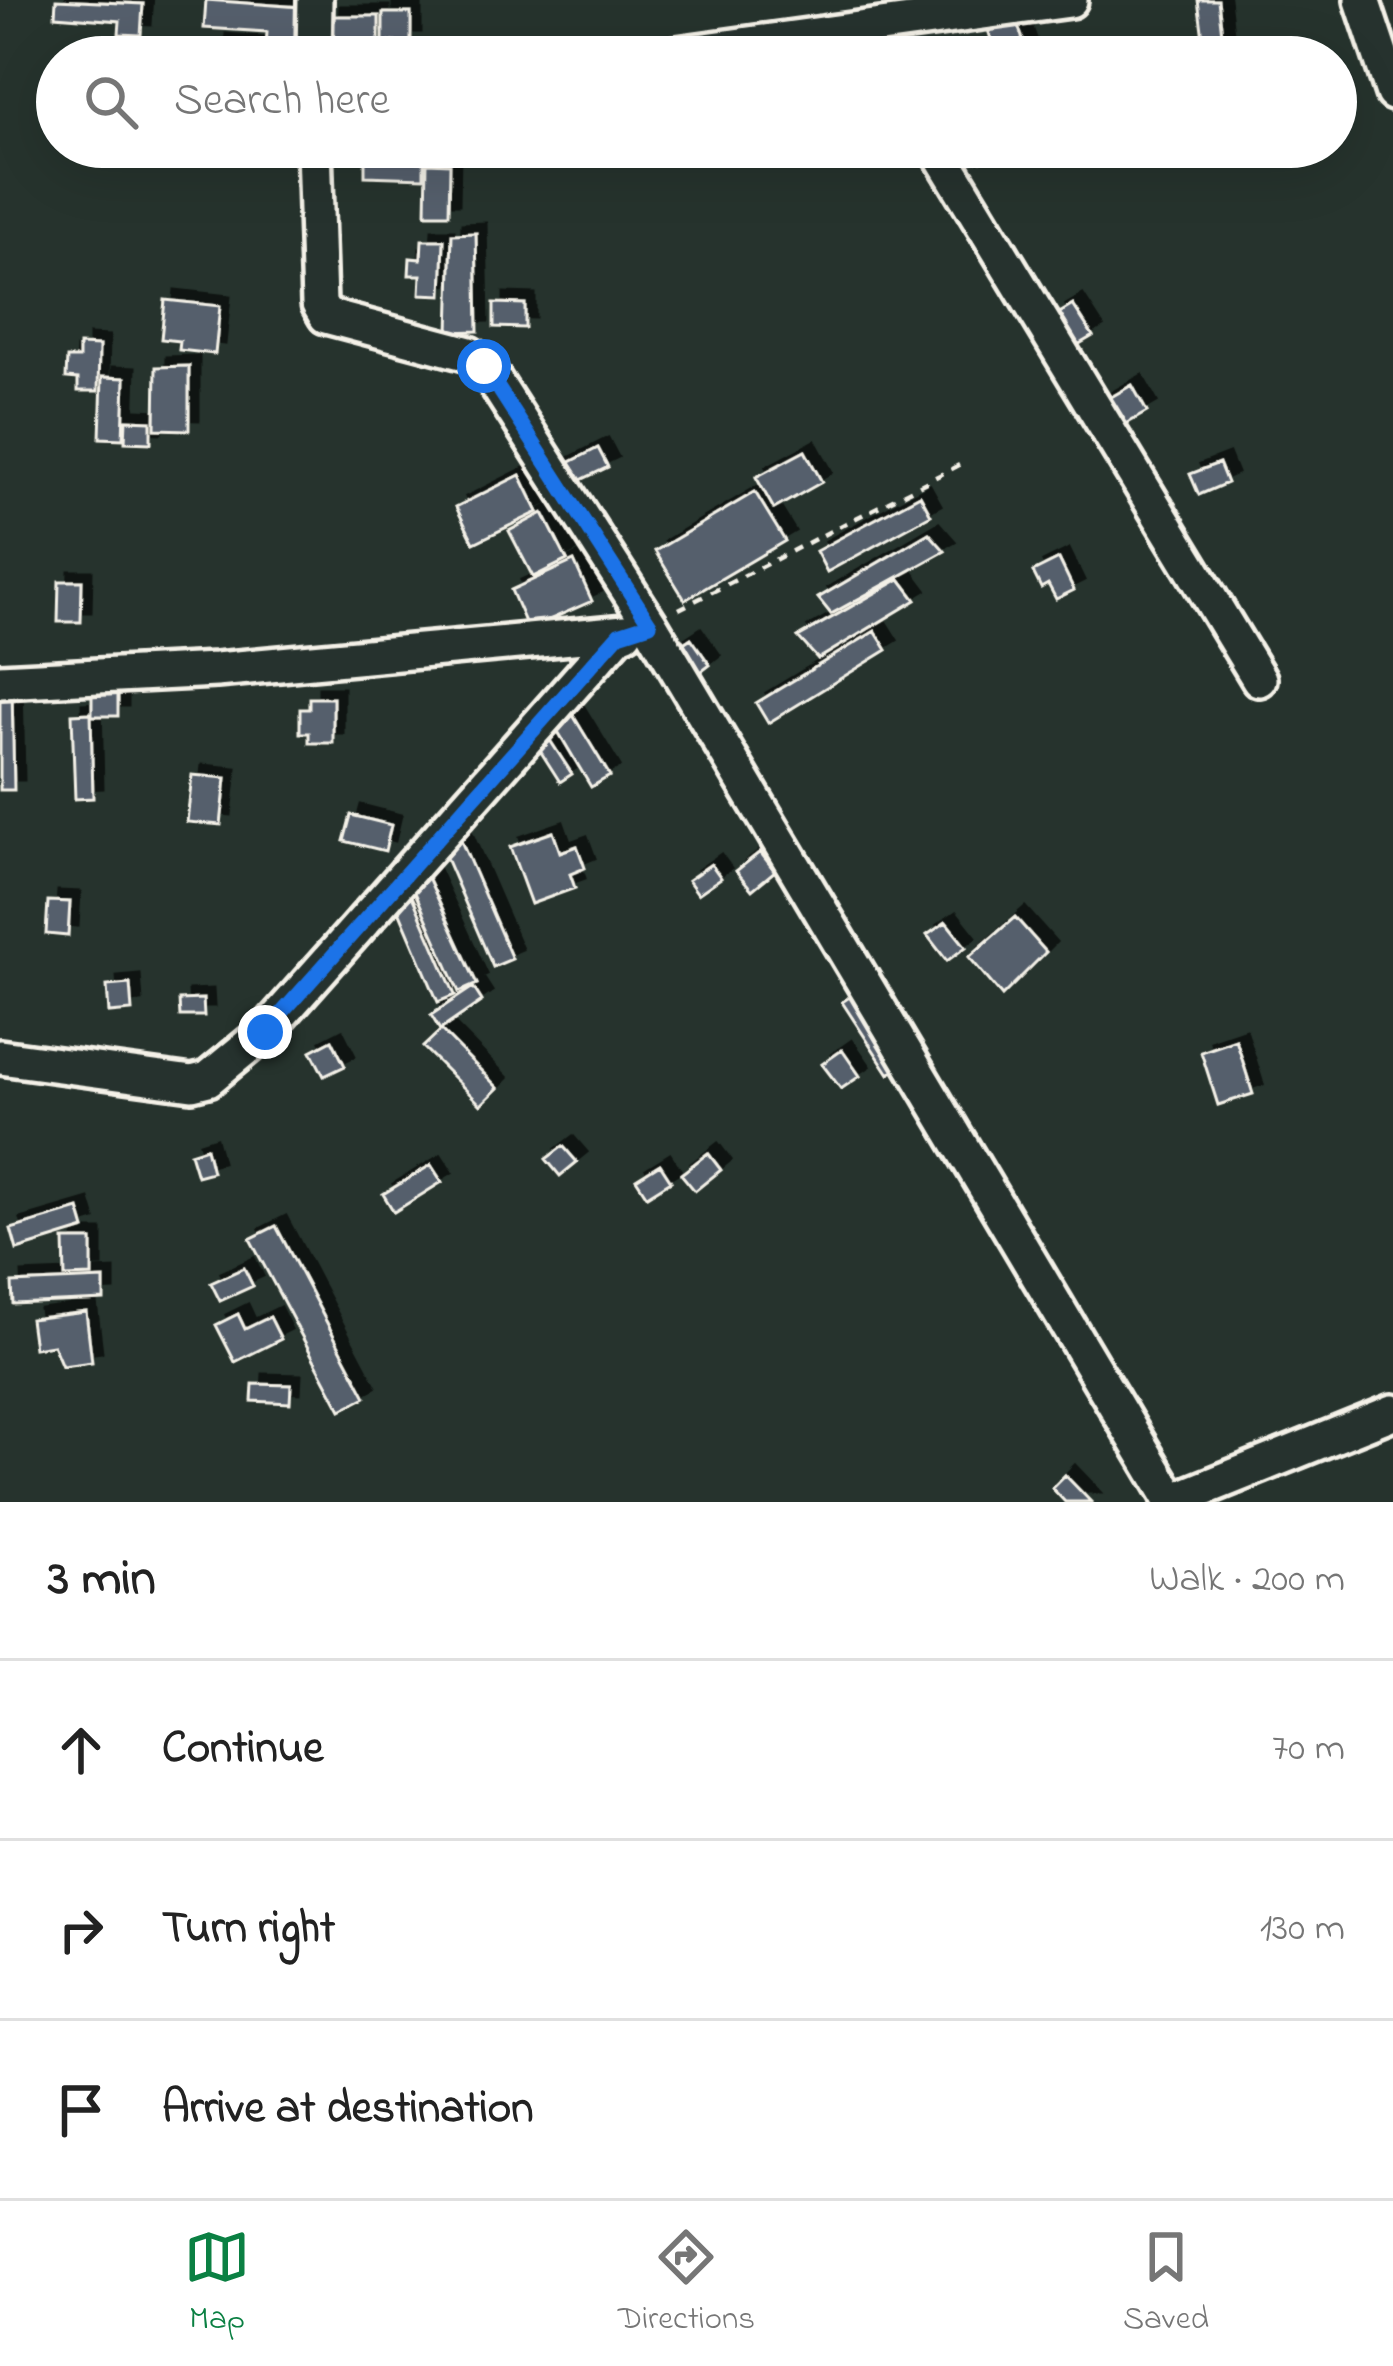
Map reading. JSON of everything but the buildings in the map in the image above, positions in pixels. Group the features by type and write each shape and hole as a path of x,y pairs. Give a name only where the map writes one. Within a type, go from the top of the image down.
{"street":[{"path":"314,36 315,0"},
{"path":"801,36 1070,0"},
{"path":"1362,0 1393,93"},
{"path":"863,27 868,36"},
{"path":"315,168 319,304 326,316 469,354 484,366 634,629 1172,1502 1393,1412"},
{"path":"949,168 1259,679"},
{"path":"0,681 216,670 634,629"},
{"path":"0,1057 162,1083 208,1079 265,1032 634,629"}],"path":[{"path":"634,629 968,461"}],"route":[{"path":"265,1032 619,634 650,624 484,366"}]}
